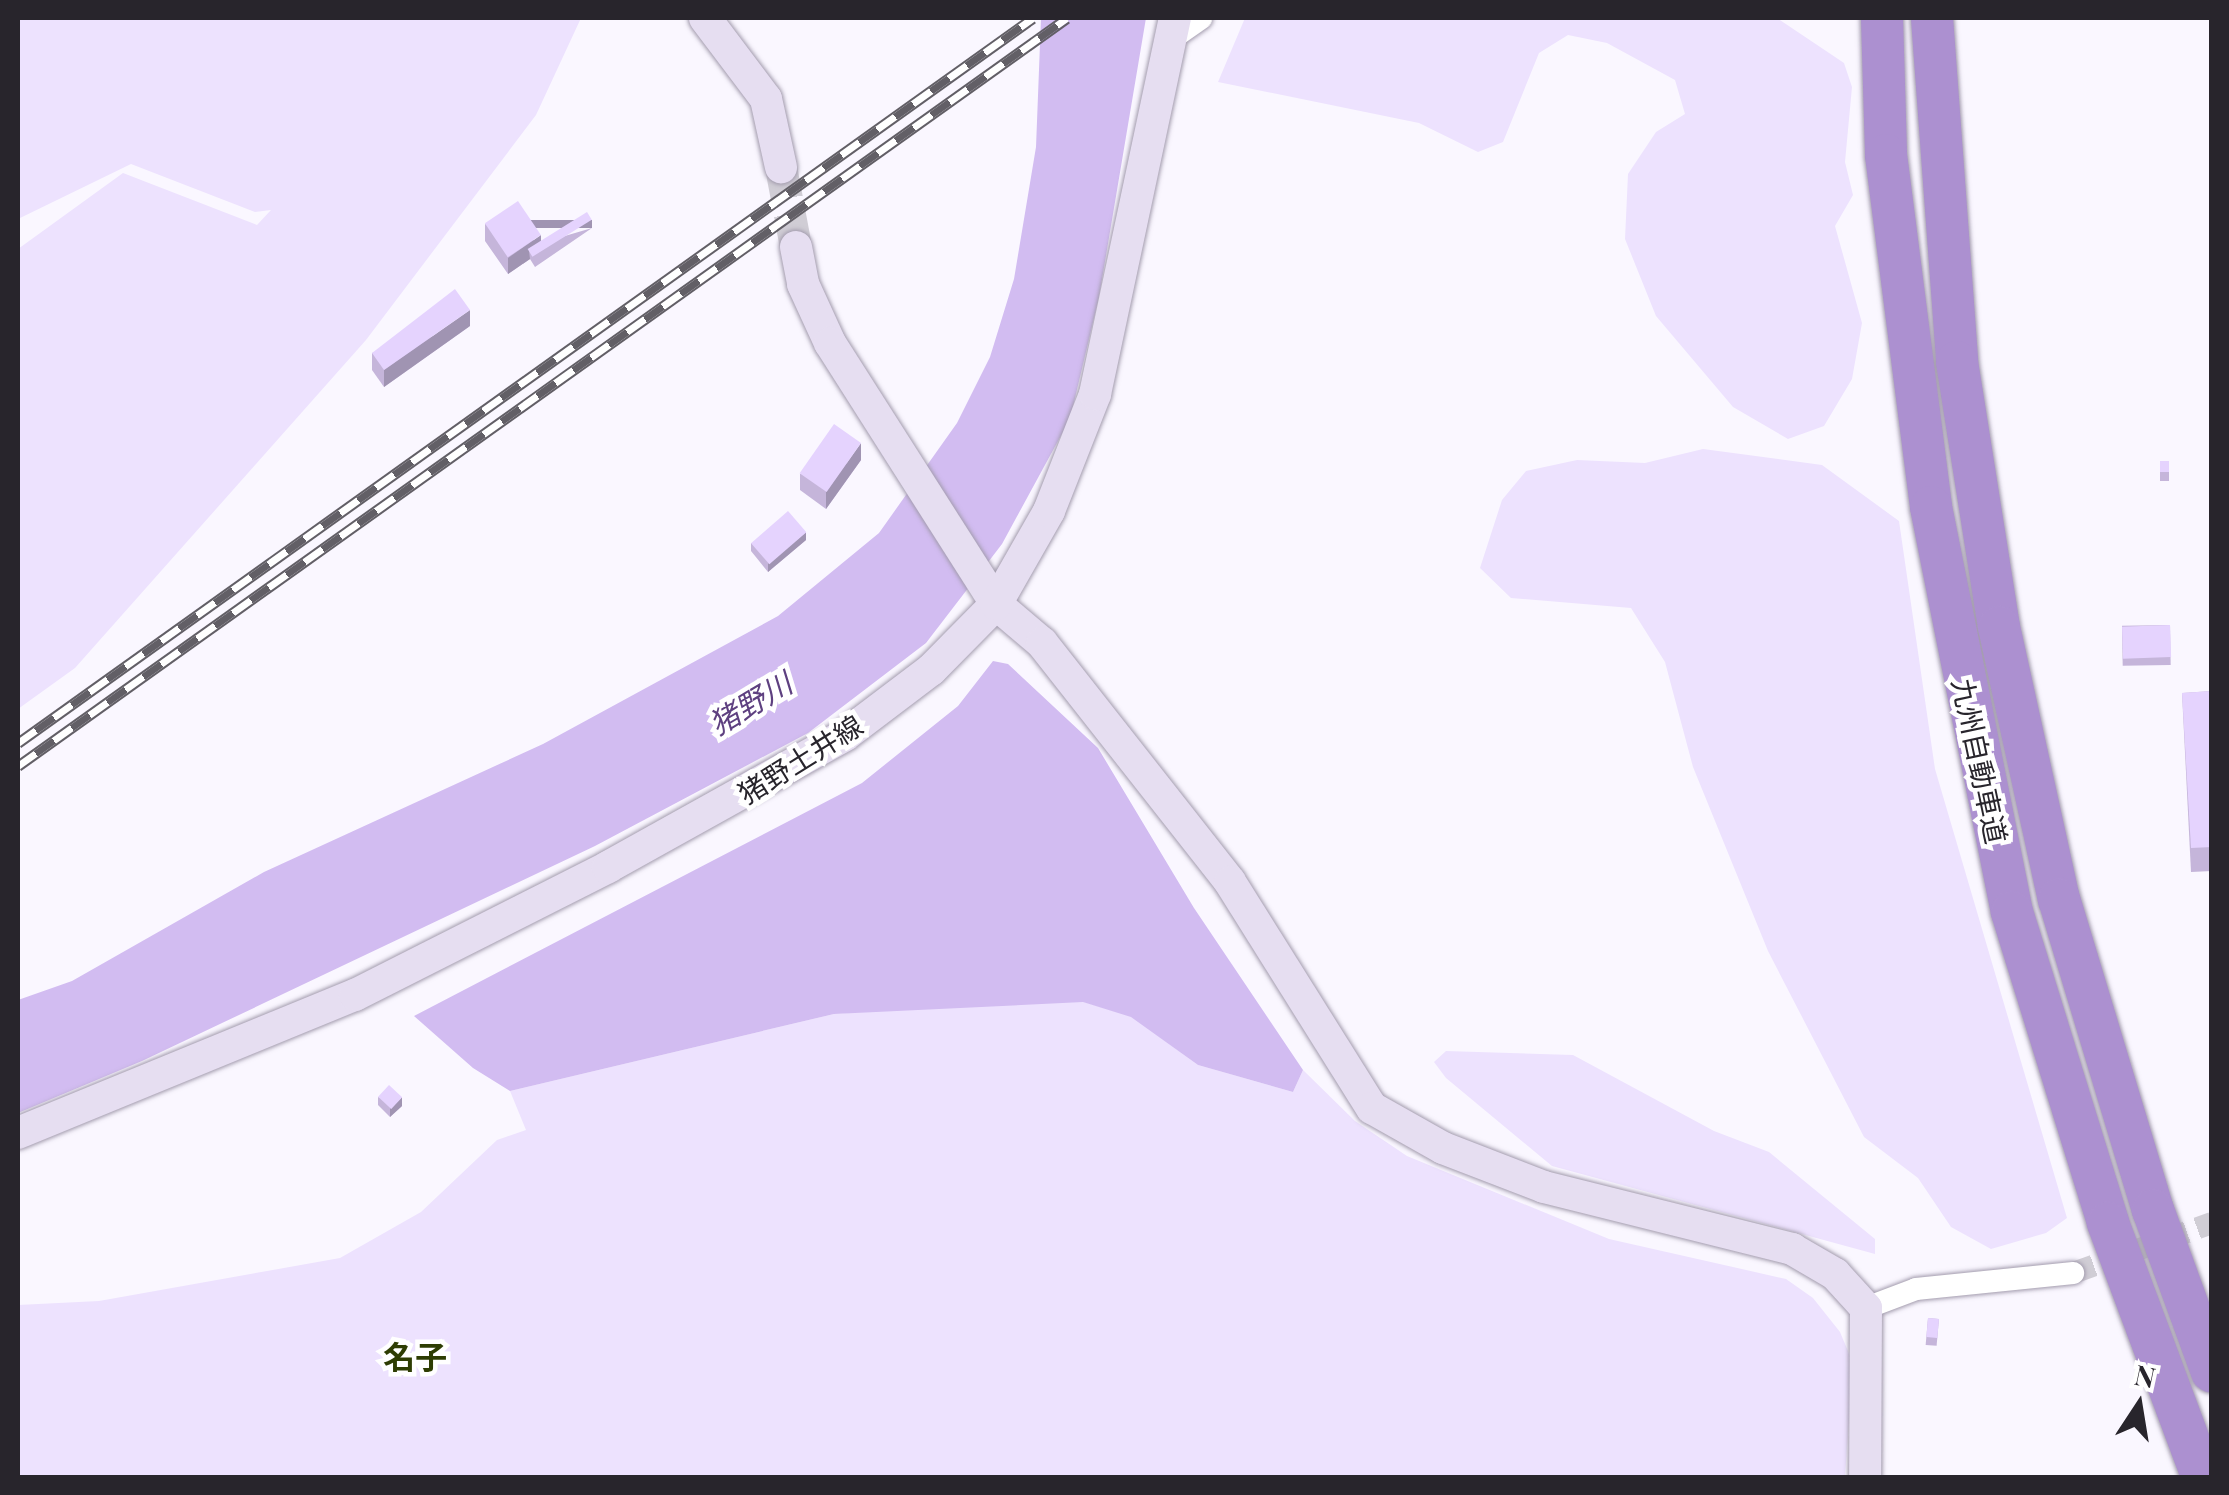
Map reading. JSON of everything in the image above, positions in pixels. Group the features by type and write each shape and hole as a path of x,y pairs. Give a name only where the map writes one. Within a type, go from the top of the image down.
{"highway":[{"name":"九州自動車道","path":"1882,18 1886,155 1931,507 2004,874 2108,1223 2203,1478"},
{"name":"九州自動車道","path":"1932,18 1937,154 1958,362 1999,627 2064,916 2153,1210 2212,1372"}],"street":[{"path":"705,18 766,99 780,167"},
{"path":"1173,29 1201,18"},
{"name":"猪野土井線","path":"18,1133 355,995 745,795 845,735 932,670 996,604 1050,511 1095,394 1173,29"},
{"path":"796,247 803,284 830,343 996,604 1042,643 1230,882 1372,1108 1443,1148 1544,1187 1792,1249 1835,1274 1866,1308 1865,1478"},
{"path":"1866,1308 1916,1289 2074,1274"}],"shaded area":[{"path":"18,18 581,18 536,115 366,340 75,668 18,709 18,249 123,173 257,225 271,210 255,212 131,164 18,219"},
{"path":"1245,18 1777,18 1844,63 1852,87 1845,162 1853,195 1835,226 1862,323 1852,379 1824,426 1788,439 1733,407 1656,316 1625,239 1628,174 1656,132 1685,114 1675,80 1607,43 1568,35 1539,53 1503,142 1478,152 1419,123 1218,82"},
{"path":"1703,449 1822,465 1899,521 1935,769 2067,1218 2046,1233 1991,1249 1951,1227 1918,1178 1864,1137 1768,951 1693,767 1665,662 1631,608 1511,598 1480,568 1502,500 1526,471 1577,460 1645,463"},
{"path":"1003,1002 1084,1002 1131,1016 1198,1065 1293,1092 1303,1070 1355,1121 1407,1156 1609,1239 1786,1279 1813,1298 1840,1332 1853,1363 1845,1477 18,1478 18,1305 99,1301 340,1258 421,1212 497,1140 526,1130 510,1091 834,1014"},
{"path":"1446,1051 1573,1055 1714,1131 1769,1152 1875,1239 1875,1254 1552,1166 1446,1078 1434,1062"}],"water":[{"name":"猪野川","path":"1041,18 1146,18 1099,297 1070,419 1002,544 926,643 808,733 595,846 142,1061 18,1113 18,1000 72,981 264,872 543,744 778,616 879,533 957,423 990,357 1014,279 1036,147"},
{"path":"993,661 1008,664 1098,748 1194,908 1303,1070 1293,1092 1198,1065 1131,1017 1083,1002 834,1014 510,1091 473,1068 414,1016 862,783 958,706"}],"building":[{"path":"518,201 541,235 508,257 485,223"},
{"path":"587,212 592,220 532,257 528,249"},
{"path":"455,289 470,310 384,370 372,353"},
{"path":"834,424 861,443 827,492 800,473"},
{"path":"2160,461 2169,461 2169,472 2160,472"},
{"path":"788,511 806,532 769,564 751,543"},
{"path":"2170,625 2171,657 2123,659 2122,627"},
{"path":"2212,691 2212,847 2191,848 2182,693"},
{"path":"389,1085 402,1097 391,1109 378,1097"},
{"path":"1928,1318 1939,1319 1937,1338 1926,1337"}],"tunnel":[{"path":"781,167 796,247"},
{"path":"2073,1273 2212,1223"}],"railway":[{"path":"18,743 1033,18"},
{"path":"18,766 1067,18"}],"district":[{"name":"名子","path":"415,1356"}]}
